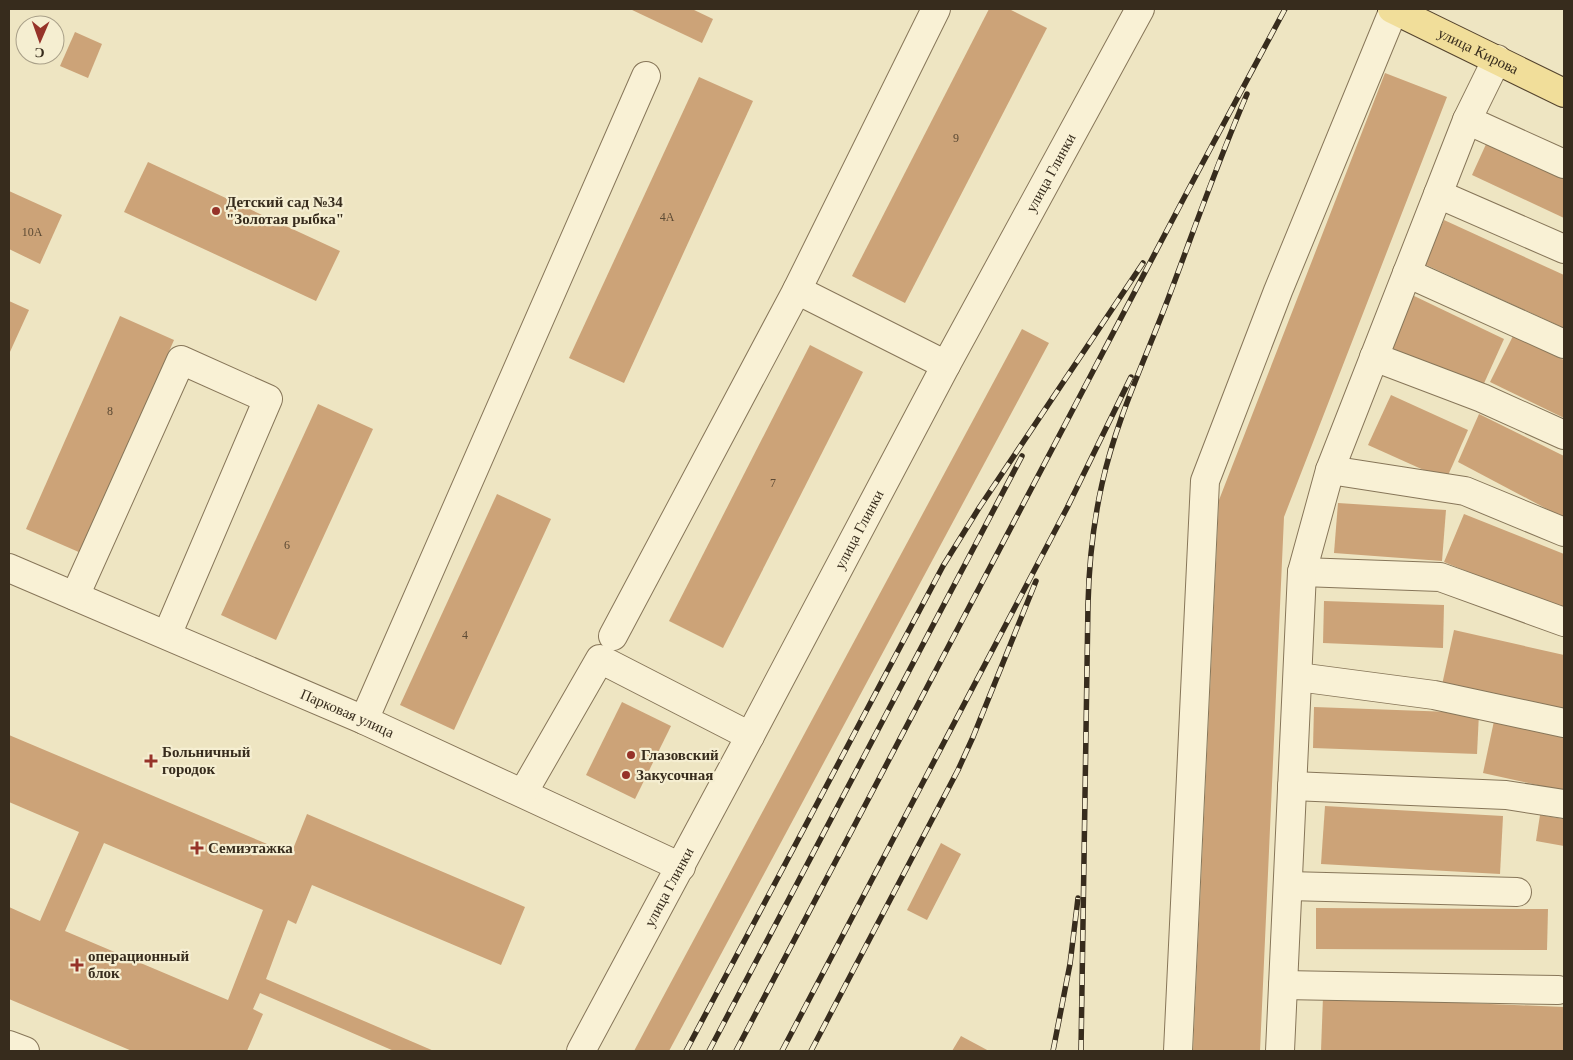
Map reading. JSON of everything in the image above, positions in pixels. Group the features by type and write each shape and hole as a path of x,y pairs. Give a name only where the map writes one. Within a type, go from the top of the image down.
{"main road":[{"name":"улица Кирова","path":"1393,9 1564,93"}],"street":[{"path":"613,636 797,290 936,9"},
{"name":"улица Глинки","path":"582,1051 946,365 1140,9"},
{"path":"1178,1051 1205,481 1278,290 1393,9"},
{"path":"1280,1051 1302,572 1330,470 1438,194 1468,120 1496,59"},
{"path":"364,720 646,76"},
{"path":"1468,120 1564,164"},
{"path":"1438,194 1564,249"},
{"path":"1407,273 1564,344"},
{"path":"797,290 946,365"},
{"path":"1374,357 1482,398 1564,435"},
{"path":"75,596 181,360 268,398 167,635"},
{"path":"1330,470 1465,491 1564,532"},
{"name":"Парковая улица","path":"9,568 364,720 681,866"},
{"path":"1302,572 1440,577 1564,622"},
{"path":"523,793 600,659 750,736"},
{"path":"1298,677 1434,694 1564,723"},
{"path":"1292,786 1506,796 1564,804"},
{"path":"1288,886 1517,892"},
{"path":"1283,985 1558,990"},
{"path":"9,1045 25,1051"}],"building":[{"path":"630,9 692,9 713,19 702,43"},
{"path":"989,9 1009,9 1047,28 905,303 852,276"},
{"path":"75,32 102,44 88,78 60,66 65,65 65,55"},
{"path":"1385,73 1447,97 1284,517 1260,1051 1193,1051 1219,500"},
{"path":"699,77 753,101 624,383 569,358"},
{"path":"1487,142 1564,179 1564,218 1472,175"},
{"path":"148,162 340,251 316,301 124,212"},
{"path":"9,191 62,215 40,264 9,249"},
{"path":"1444,220 1564,275 1564,328 1424,264"},
{"path":"1410,294 1504,339 1481,390 1386,345"},
{"path":"9,301 29,310 9,354"},
{"path":"120,316 174,340 81,553 26,529"},
{"path":"1022,329 1049,343 669,1051 634,1051"},
{"path":"1513,336 1564,360 1564,418 1490,382"},
{"path":"810,345 863,372 723,648 669,621"},
{"path":"1391,395 1468,430 1446,480 1368,445"},
{"path":"318,404 373,429 276,640 221,615"},
{"path":"1479,414 1564,456 1564,518 1458,462"},
{"path":"497,494 551,519 454,730 400,705"},
{"path":"1338,503 1446,510 1442,561 1334,553"},
{"path":"1464,514 1564,554 1564,611 1444,562"},
{"path":"1324,601 1444,605 1443,648 1323,643"},
{"path":"1454,630 1564,655 1564,712 1442,685"},
{"path":"622,702 671,726 635,799 586,775"},
{"path":"1314,707 1479,713 1477,754 1313,748"},
{"path":"1494,721 1564,736 1564,791 1483,773"},
{"path":"9,735 291,854 307,814 525,907 501,965 312,885 296,924 288,920 266,979 434,1051 394,1051 260,993 253,1009 263,1014 247,1051 132,1051 9,999 9,907 40,921 79,832 9,802","holes":["104,843 263,910 228,1000 65,931"]},
{"path":"1325,806 1503,816 1500,874 1321,864"},
{"path":"1540,815 1564,819 1564,846 1536,841"},
{"path":"941,843 961,854 927,920 907,910"},
{"path":"1316,908 1548,909 1547,950 1316,949"},
{"path":"1323,997 1564,1007 1564,1051 1321,1051"},
{"path":"961,1036 989,1051 952,1051"}],"railway":[{"path":"736,1051 1285,9"},
{"path":"1081,1051 1088,604 1090,559 1096,514 1108,460 1123,413 1247,94"},
{"path":"686,1051 943,566 979,508 1143,263"},
{"path":"782,1051 1067,508 1131,377"},
{"path":"709,1051 1022,456"},
{"path":"811,1051 958,770 1036,581"},
{"path":"1053,1051 1070,964 1078,898"}],"place":[{"name":"Детский сад №34 \"Золотая рыбка\"","path":"216,211"},
{"name":"Глазовский","path":"631,755"},
{"name":"Больничный городок","path":"151,761"},
{"name":"Закусочная","path":"626,775"},
{"name":"Семиэтажка","path":"197,848"},
{"name":"операционный блок","path":"77,965"}]}
